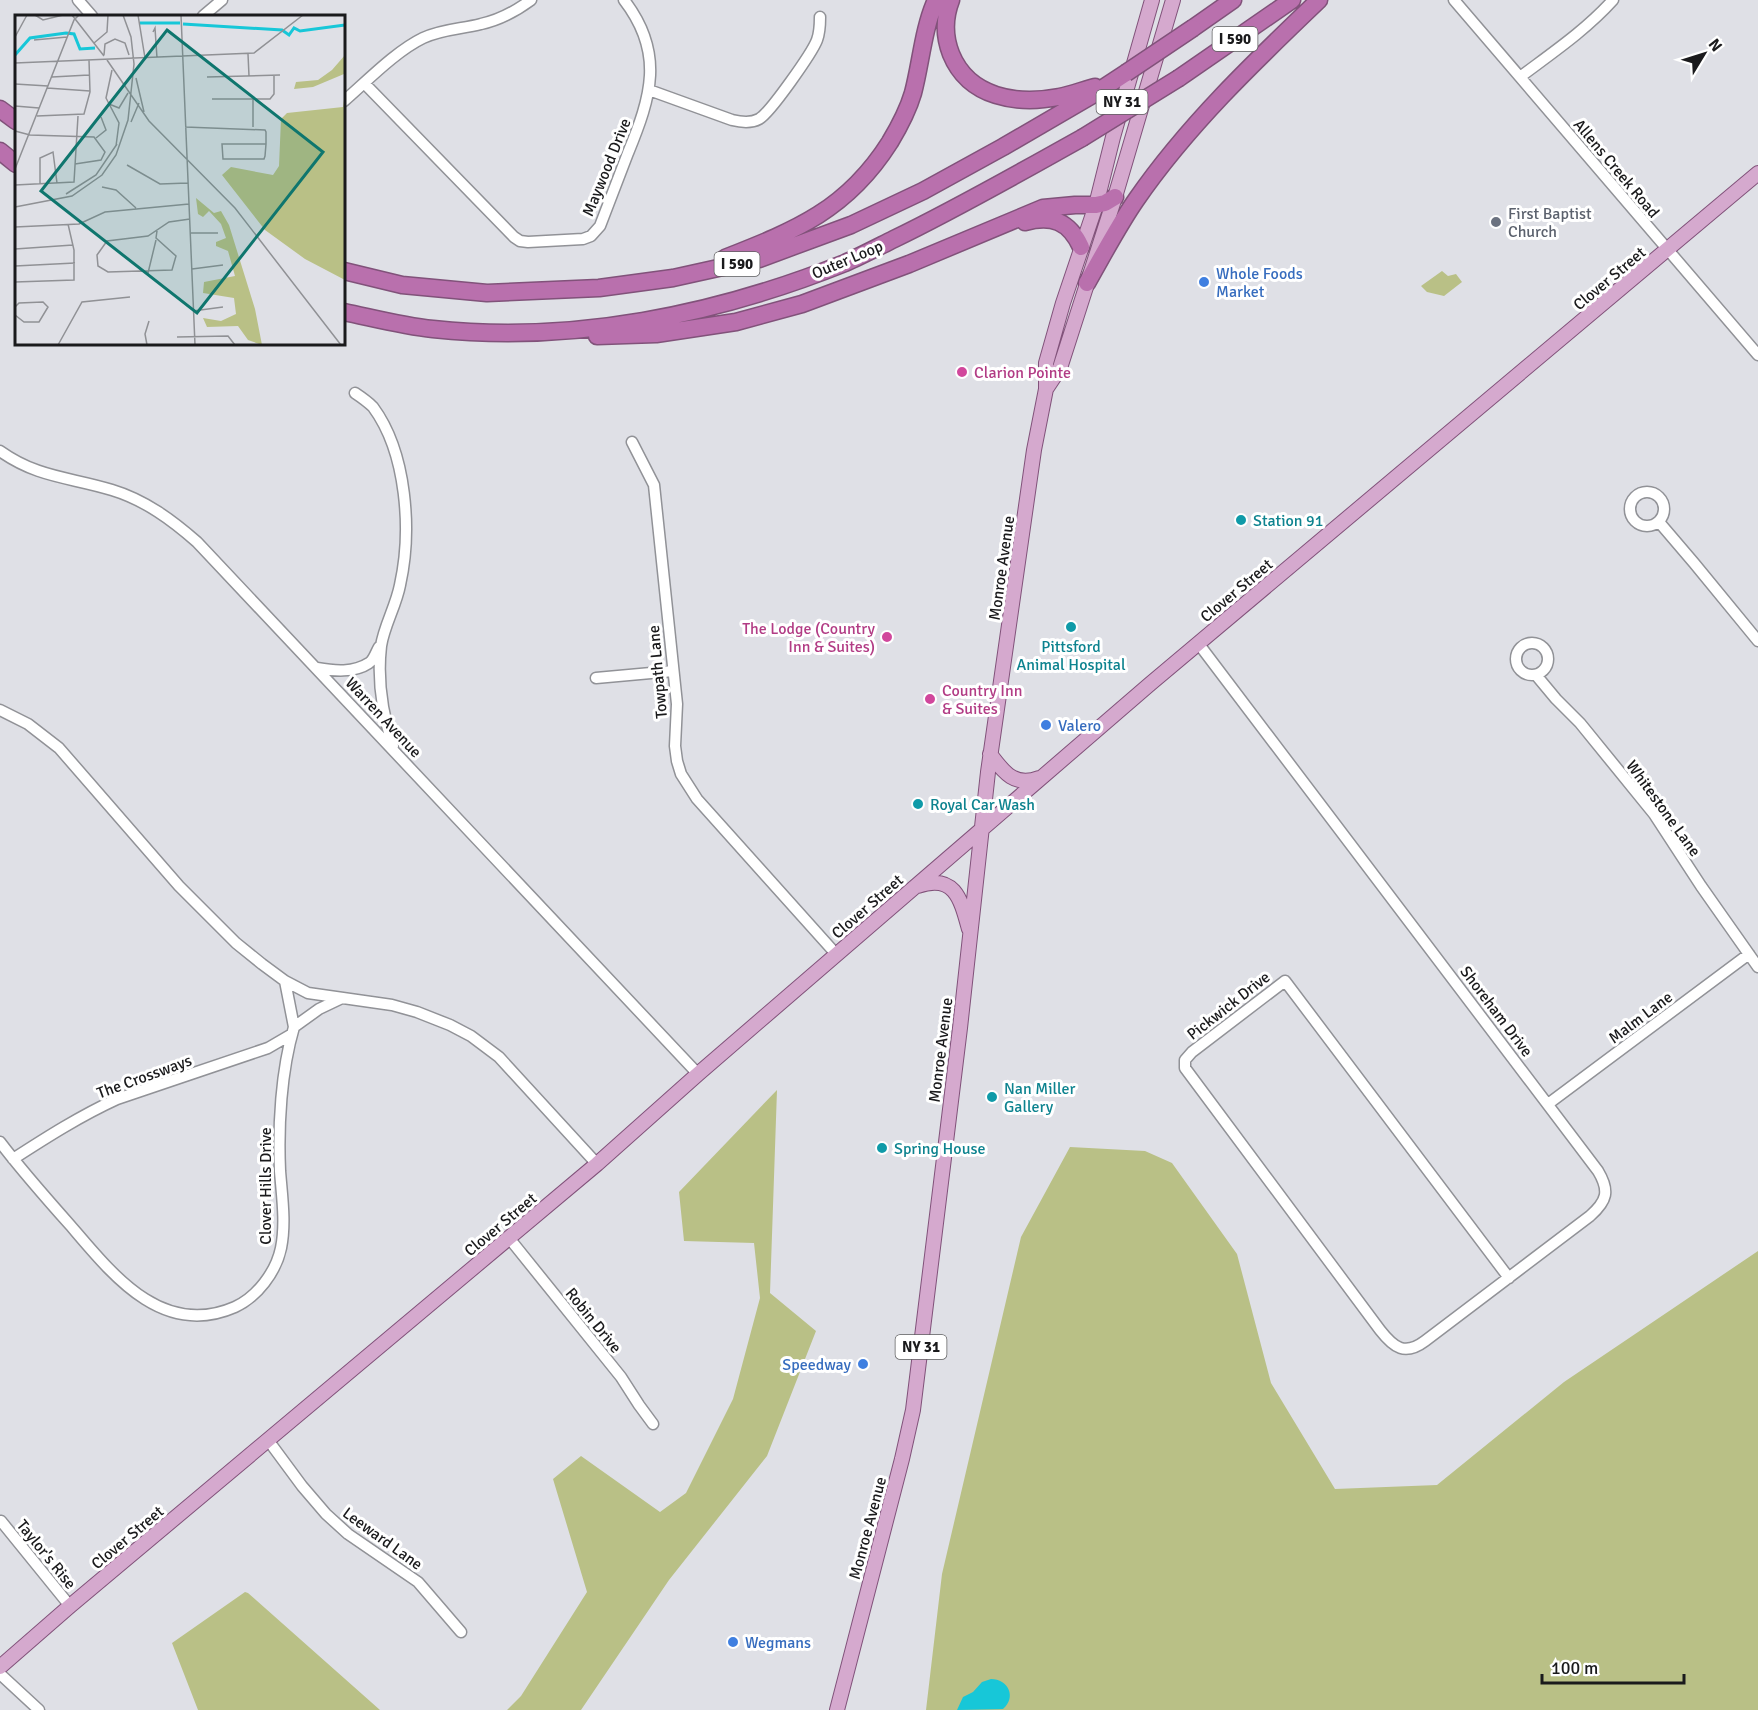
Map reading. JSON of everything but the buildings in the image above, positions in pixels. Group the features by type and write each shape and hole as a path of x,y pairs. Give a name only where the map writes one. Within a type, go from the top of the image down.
{"highway":[{"path":"673,278 772,240 799,227 836,204 856,186 885,149 913,95 928,25 936,0"},
{"path":"951,0 945,21 950,51 957,68 982,90 1014,99 1034,100 1096,90"},
{"name":"I 590","path":"1096,90 1126,74 1233,0"},
{"name":"Outer Loop","path":"345,312 432,329 567,332 642,321 741,300 847,262 942,216 1082,138 1179,78 1292,0"},
{"path":"1087,283 1135,201 1173,151 1262,55 1319,0"},
{"name":"Outer Loop","path":"345,272 402,285 487,293 599,288 673,278 759,259 851,225 933,186 1003,147 1096,90"},
{"path":"0,109 15,121"},
{"path":"0,151 15,163"},
{"path":"567,332 614,337 656,334 736,321 802,304 909,264 1043,208 1096,205 1115,197"},
{"path":"994,229 1040,218 1064,224 1076,236 1081,247"}],"main road":[{"name":"Monroe Avenue","path":"837,1710 900,1469 913,1410 990,754 1032,460 1046,388 1046,363 1096,205 1152,0"},
{"name":"Monroe Avenue","path":"1046,388 1060,368 1115,197 1173,0"},
{"name":"Clover Street","path":"0,1667 597,1164 836,954 1198,643 1758,173"},
{"path":"990,754 1004,772 1013,778 1032,780 1041,777"},
{"path":"914,888 935,882 951,888 958,896 970,934"}],"street":[{"path":"78,0 91,15"},
{"path":"204,15 222,0"},
{"path":"345,100 399,54 422,39 500,18 531,0"},
{"name":"Maywood Drive","path":"364,83 520,241 583,239 595,233 600,226 644,113 650,90 647,49 636,18 624,0"},
{"name":"Allens Creek Road","path":"1455,0 1758,355"},
{"path":"1520,77 1567,42 1613,0"},
{"path":"650,90 732,120 752,122 760,119 773,106 812,49 818,38 820,17"},
{"path":"317,668 339,671 371,662 381,644 403,570 406,530 404,502 396,458 385,427 372,405 355,393"},
{"name":"Towpath Lane","path":"632,442 654,485 677,704 675,746 681,774 689,789 836,954"},
{"name":"Warren Avenue","path":"0,451 35,471 112,490 137,499 160,513 197,542 698,1074"},
{"path":"1659,522 1758,641"},
{"name":"Shoreham Drive","path":"1198,643 1604,1180 1605,1197 1602,1204 1590,1216 1422,1344 1402,1349"},
{"path":"381,644 379,676 383,717 394,749"},
{"path":"596,678 673,671"},
{"name":"Whitestone Lane","path":"1536,675 1580,723 1654,814 1758,967"},
{"path":"0,710 28,724 59,748 205,913 236,943 285,981 308,993 380,1003 417,1012 450,1025 480,1042 499,1057 597,1164"},
{"name":"Malm Lane","path":"1548,1104 1749,954"},
{"name":"Clover Hills Drive","path":"0,1142 102,1262 124,1285 143,1299 162,1308 189,1315 215,1314 238,1305 249,1298 267,1279 275,1266 280,1250 283,1214 280,1170 281,1107 293,1031 285,981"},
{"name":"Pickwick Drive","path":"1402,1349 1395,1346 1382,1333 1185,1068 1185,1060 1192,1053 1285,981 1509,1278"},
{"path":"293,1031 320,1009 339,999"},
{"name":"The Crossways","path":"13,1159 54,1132 99,1107 268,1048 293,1031"},
{"name":"Robin Drive","path":"508,1238 621,1377 653,1424"},
{"name":"Leeward Lane","path":"268,1440 326,1514 348,1533 418,1581 461,1632"},
{"name":"Taylor's Rise","path":"1,1521 70,1606"},
{"path":"0,1674 39,1710"}],"green space":[{"path":"1442,271 1448,276 1456,274 1462,282 1444,296 1427,292 1421,286"},
{"path":"777,1090 770,1293 816,1331 767,1456 669,1580 581,1710 507,1710 521,1696 587,1592 553,1479 581,1456 660,1512 686,1493 733,1399 760,1298 754,1243 684,1241 679,1192"},
{"path":"1070,1147 1145,1151 1172,1163 1237,1254 1271,1383 1335,1489 1437,1485 1564,1382 1758,1251 1758,1710 926,1710 942,1574 1021,1237"},
{"path":"245,1592 380,1710 198,1710 172,1643"}],"water":[{"path":"991,1679 1002,1682 1009,1690 1009,1699 1003,1709 957,1710 963,1697 973,1692 982,1682"}],"place":[{"name":"First Baptist Church","path":"1496,222"},
{"name":"Whole Foods Market","path":"1204,282"},
{"name":"Clarion Pointe","path":"962,372"},
{"name":"Station 91","path":"1241,520"},
{"name":"Pittsford Animal Hospital","path":"1071,627"},
{"name":"The Lodge (Country Inn & Suites)","path":"887,637"},
{"name":"Country Inn & Suites","path":"930,699"},
{"name":"Valero","path":"1046,725"},
{"name":"Royal Car Wash","path":"918,804"},
{"name":"Nan Miller Gallery","path":"992,1097"},
{"name":"Spring House","path":"882,1148"},
{"name":"Speedway","path":"863,1364"},
{"name":"Wegmans","path":"733,1642"}]}
